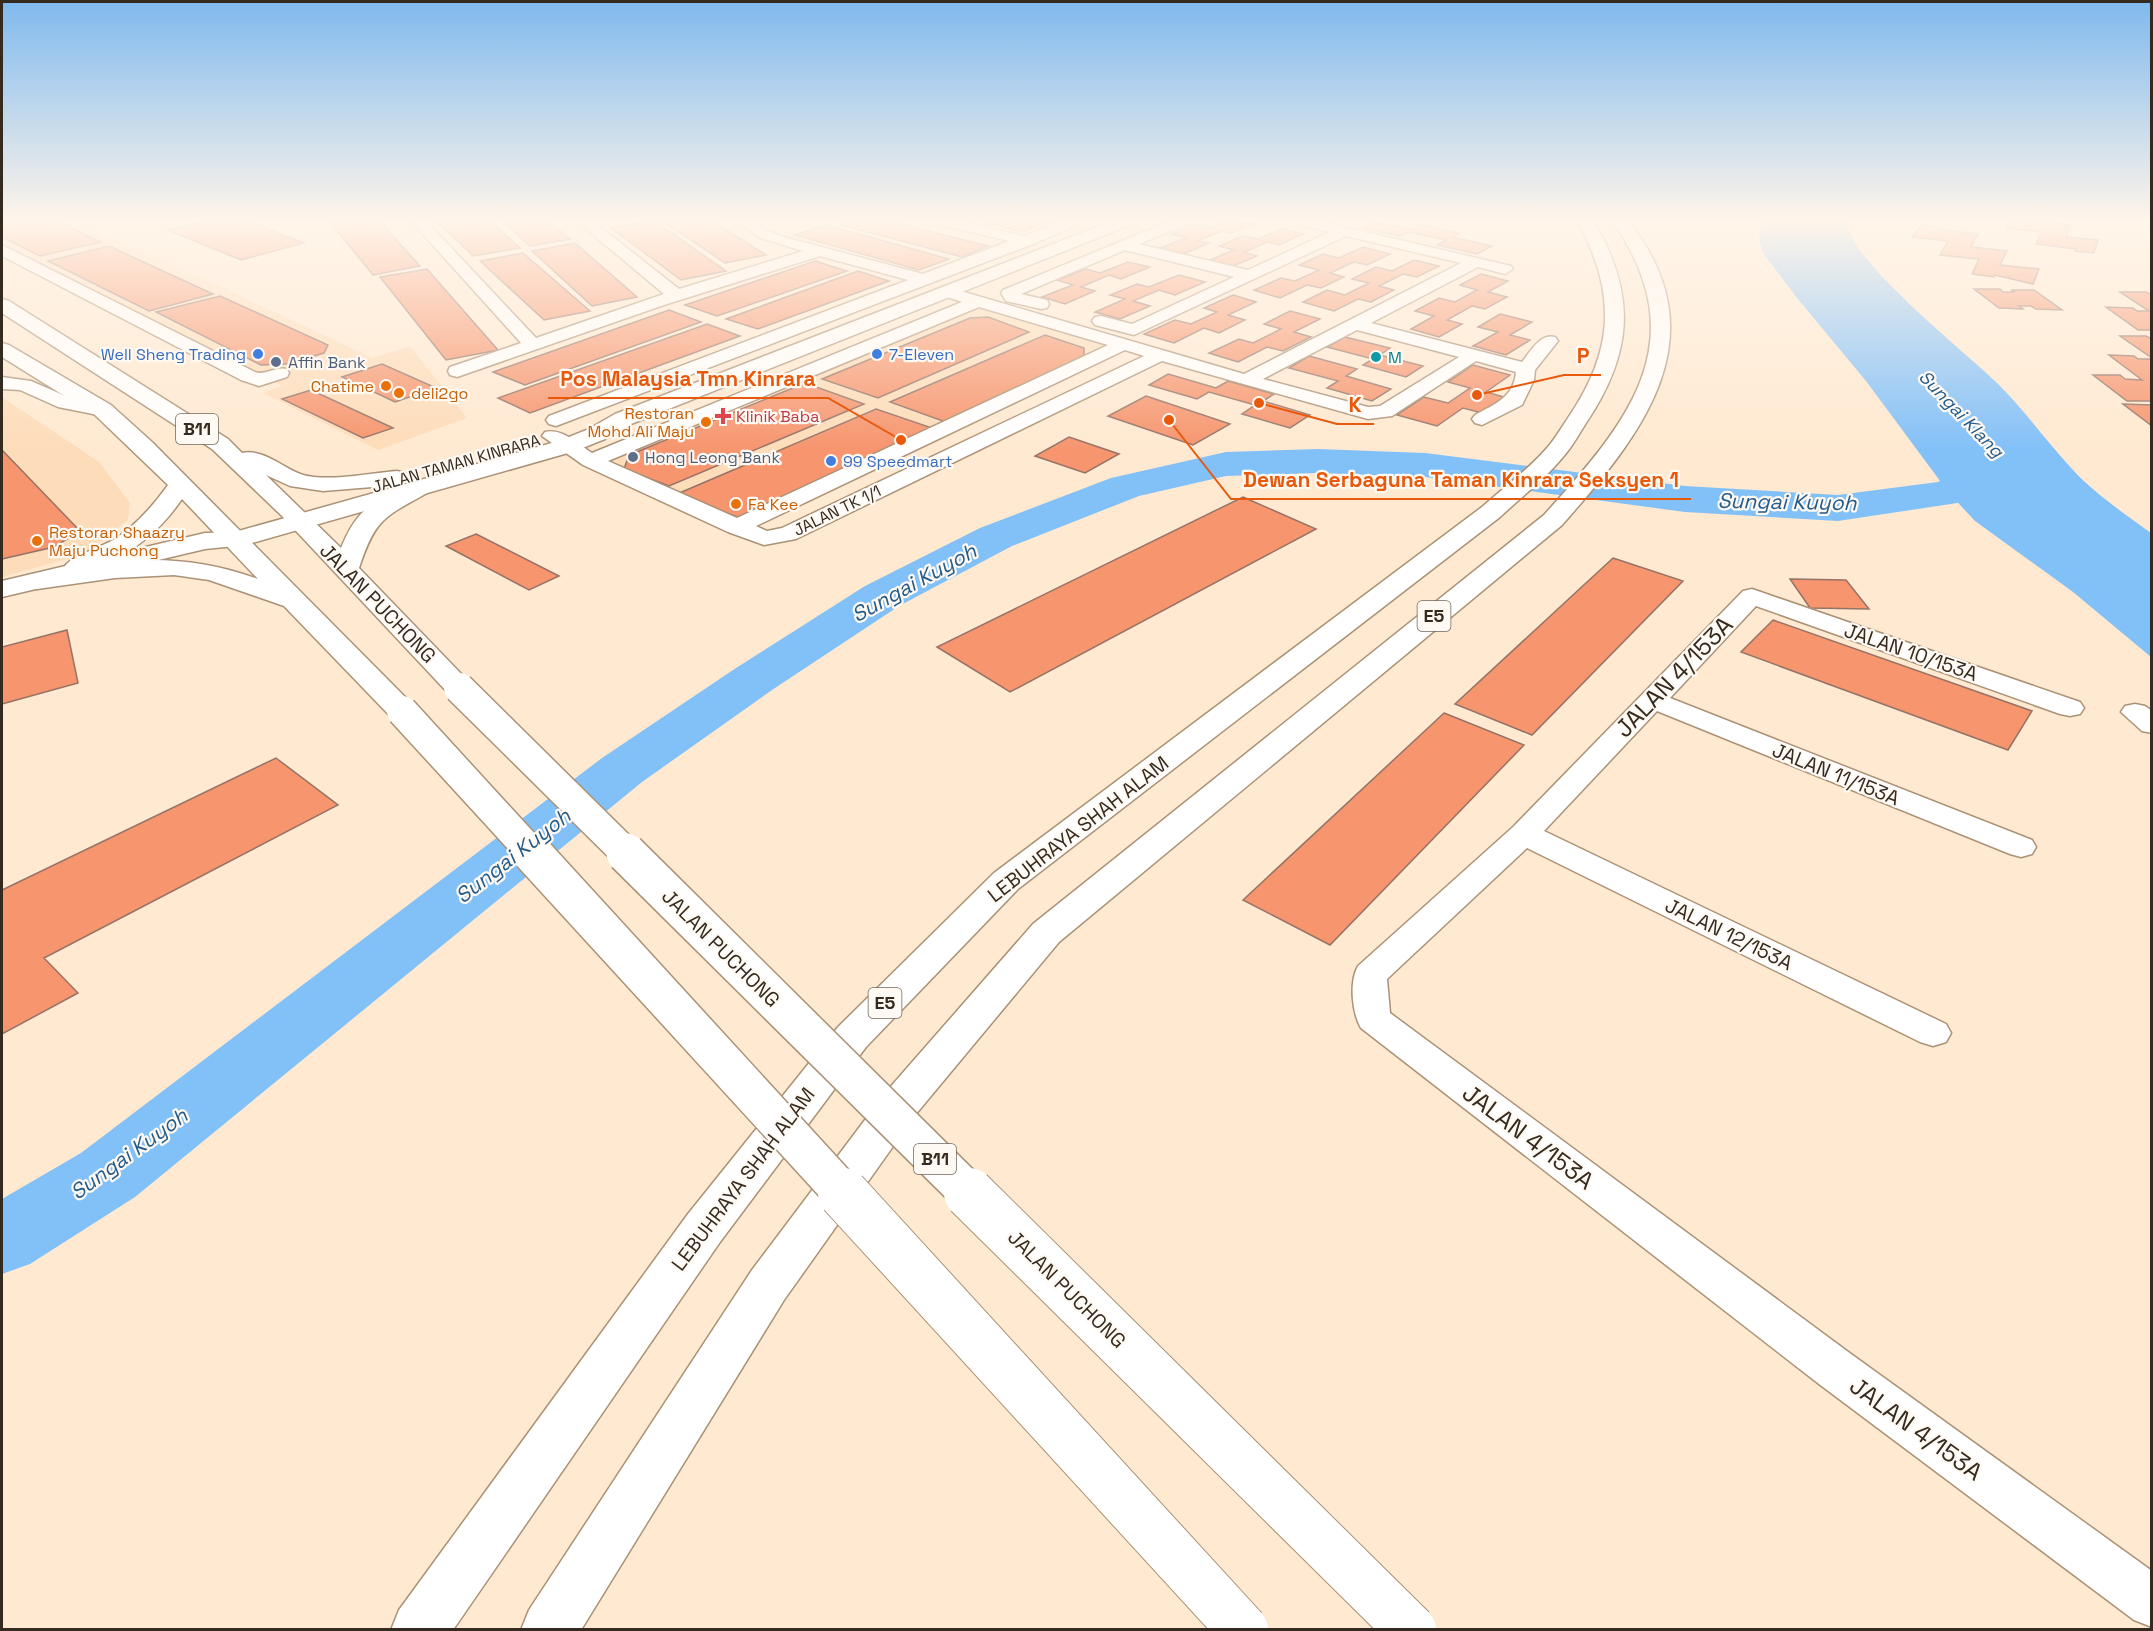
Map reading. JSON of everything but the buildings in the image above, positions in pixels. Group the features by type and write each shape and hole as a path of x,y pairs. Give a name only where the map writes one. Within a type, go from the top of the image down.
{"main road":[{"name":"JALAN TAMAN KINRARA","path":"37,581 223,537 408,483 558,434 597,434 623,420 932,298"},
{"name":"LEBUHRAYA SHAH ALAM","path":"419,1629 704,1228 852,1037 1006,881 1491,512 1555,453 1593,397 1613,346 1614,298"},
{"name":"E5","path":"549,1629 768,1285 902,1103 1046,933 1553,520 1604,462 1636,415 1659,351 1659,298"},
{"name":"JALAN PUCHONG","path":"2,305 220,444 296,516 459,688 1411,1629"},
{"name":"B11","path":"2,349 103,410 182,483 223,537 293,601 402,711 1243,1629"},
{"path":"220,444 298,481 323,484 408,483"},
{"path":"37,581 104,557 140,534 164,511 182,483"},
{"path":"346,569 363,525 408,483"},
{"path":"2,589 37,581 149,568 192,569 226,576 293,601"}],"street":[{"path":"97,298 259,380 280,373"},
{"path":"489,298 532,344"},
{"path":"457,371 667,298"},
{"path":"736,527 590,461 558,434 879,298"},
{"path":"969,298 1246,380 1368,413 1385,412 1474,356"},
{"path":"1016,298 1134,330 1200,298"},
{"path":"1246,380 1406,298"},
{"path":"590,461 979,301"},
{"path":"1355,324 1526,369"},
{"path":"1482,419 1515,401 1525,380 1526,369 1549,341"},
{"name":"JALAN TK 1/1","path":"736,527 1124,344"},
{"name":"JALAN TK 1/1","path":"736,527 764,538 788,534 1160,354"},
{"path":"2,383 24,386 65,403 103,410"},
{"name":"JALAN 4/153A","path":"1752,596 1524,834 1370,975 1373,1019 1835,1370 2151,1602"},
{"name":"JALAN 10/153A","path":"1752,596 2070,708"},
{"name":"JALAN 11/153A","path":"1652,700 2021,847"},
{"name":"JALAN 12/153A","path":"1524,834 1933,1033"}],"shaded area":[{"path":"107,298 245,298 372,358 410,346 467,418 378,450 263,393 282,386"},
{"path":"980,305 1111,344 739,521 601,460"},
{"path":"2,397 99,462 130,503 128,520 95,546 74,557 2,577"}],"water":[{"name":"Sungai Klang","path":"1797,298 1903,298 2005,391 2082,479 2151,533 2151,657 2073,592 1975,521 1949,493 1866,381"}],"waterway":[{"name":"Sungai Kuyoh","path":"2,1240 108,1175 622,770 754,679 882,596 996,537 1126,487 1226,464 1318,461 1425,465 1685,499 1838,508 1949,493 1978,476 1998,454"}],"place":[{"name":"Well Sheng Trading","path":"258,354"},
{"name":"7-Eleven","path":"877,354"},
{"name":"M","path":"1376,357"},
{"name":"Affin Bank","path":"276,362"},
{"name":"Chatime","path":"386,386"},
{"name":"deli2go","path":"399,393"},
{"name":"P","path":"1477,395"},
{"name":"K","path":"1259,403"},
{"name":"Klinik Baba","path":"723,416"},
{"name":"Dewan Serbaguna Taman Kinrara Seksyen 1","path":"1169,420"},
{"name":"Restoran Mohd Ali Maju","path":"706,422"},
{"name":"Pos Malaysia Tmn Kinrara","path":"901,440"},
{"name":"Hong Leong Bank","path":"633,457"},
{"name":"99 Speedmart","path":"831,461"},
{"name":"Fa Kee","path":"736,504"},
{"name":"Restoran Shaazry Maju Puchong","path":"37,541"}]}
